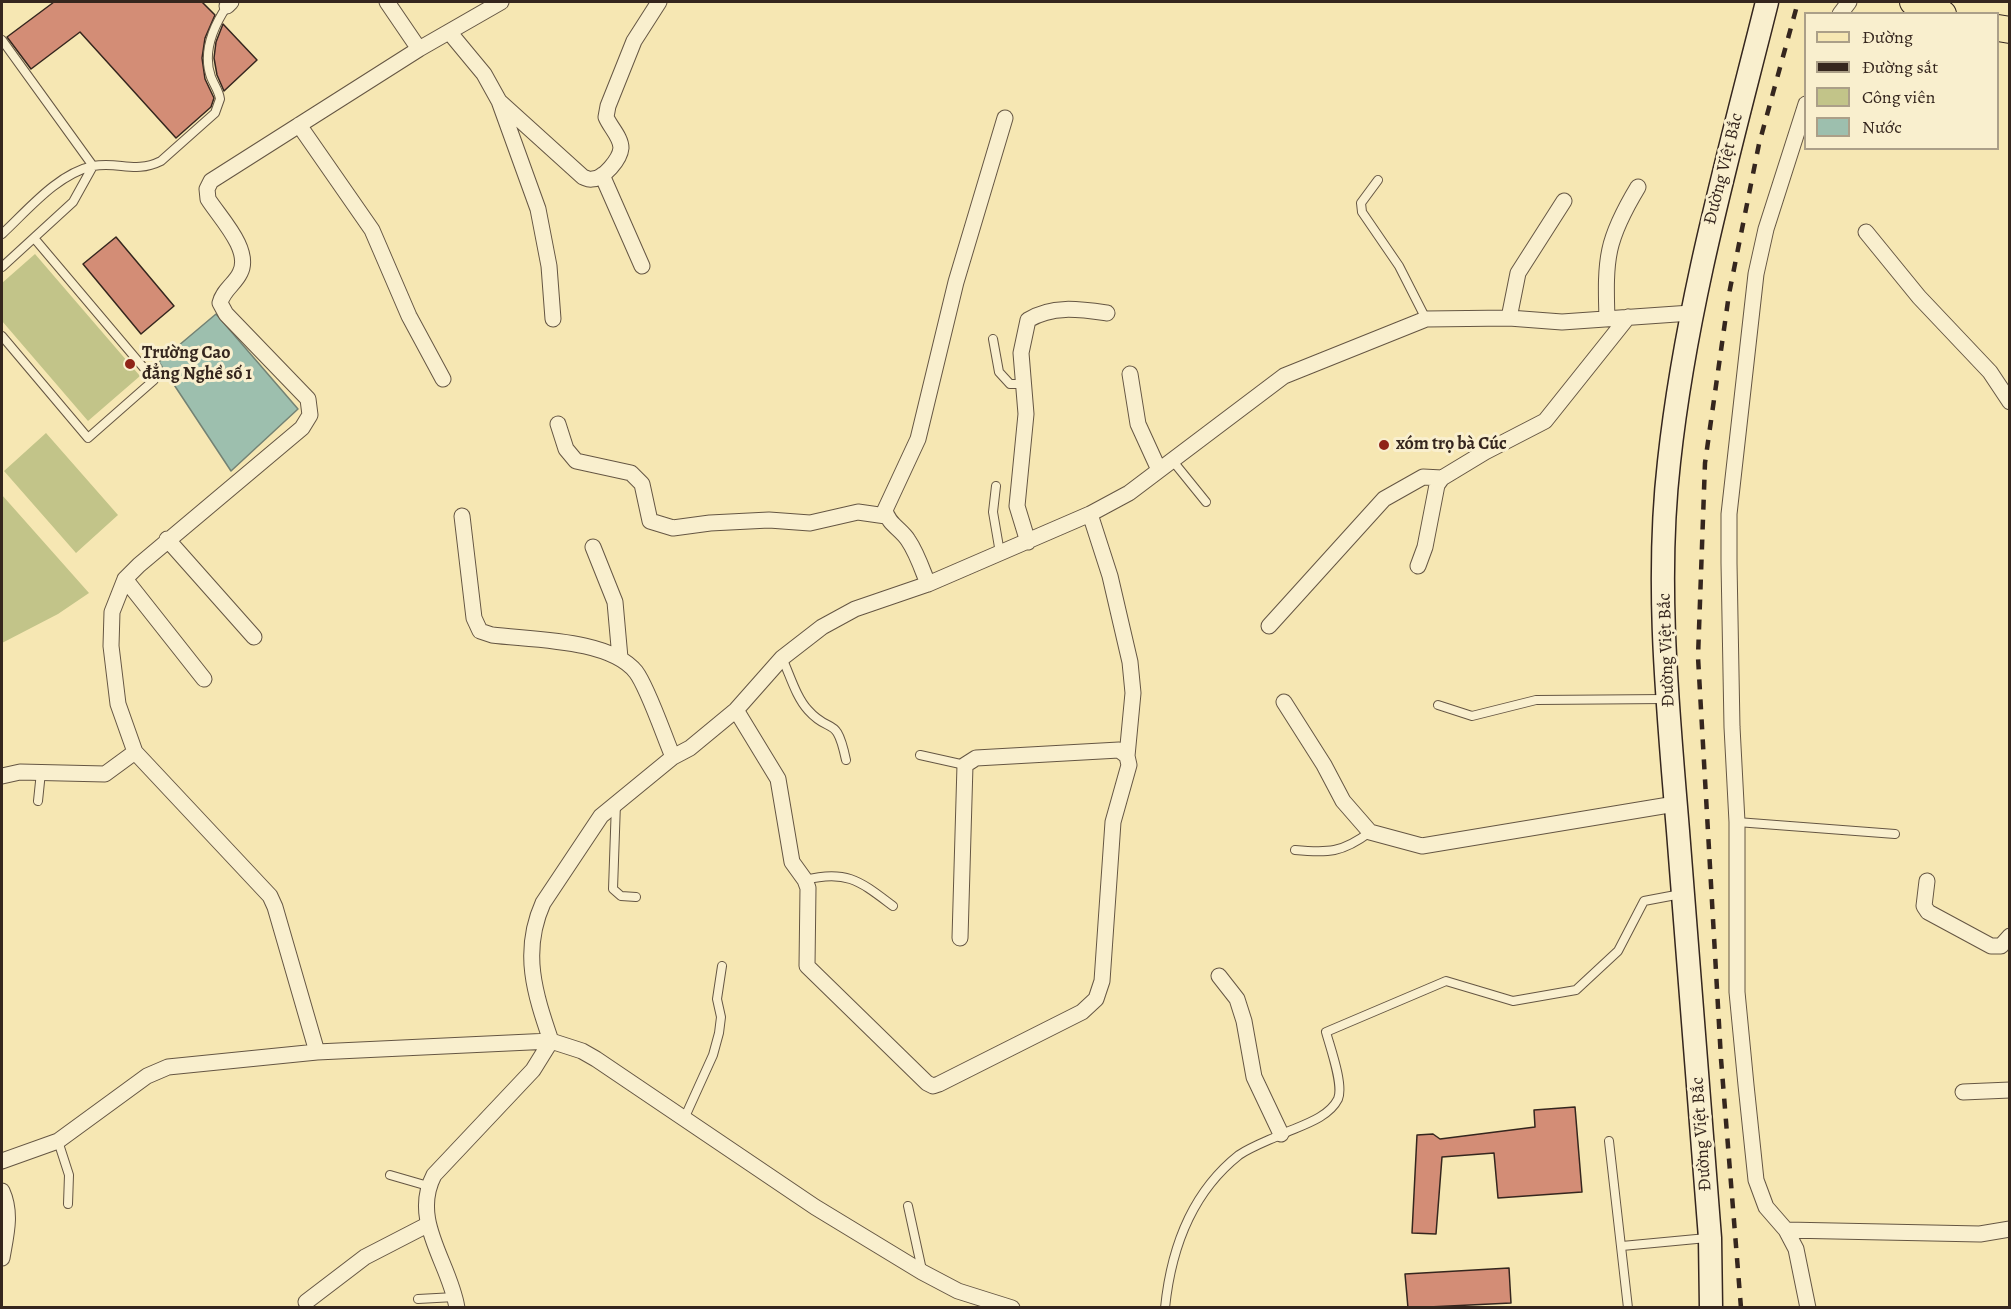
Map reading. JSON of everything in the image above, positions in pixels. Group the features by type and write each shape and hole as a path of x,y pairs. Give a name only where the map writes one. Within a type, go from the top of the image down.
{"main road":[{"path":"1914,2 1938,12"}],"street":[{"path":"387,2 419,49"},
{"path":"317,1052 270,896 135,752 118,704 111,646 112,612 125,579 167,539 302,428 310,415 308,399 226,314 220,303 222,295 239,276 244,265 242,252 208,199 207,189 211,181 419,49 501,2"},
{"path":"500,101 583,177 592,180 602,175 621,149 619,139 606,117 608,106 634,41 659,2"},
{"name":"Đường Việt Bắc","path":"1712,1308 1710,1238 1665,665 1668,464 1691,313 1715,202 1767,2"},
{"path":"450,33 484,74 500,101 538,209 549,266 553,319"},
{"path":"1804,110 1766,229 1756,274 1729,514 1730,653 1737,822 1737,992 1756,1180 1766,1207 1786,1230 1796,1249 1808,1308"},
{"path":"928,584 911,544 886,516 885,510 918,439 956,282 1005,118"},
{"path":"299,125 372,230 410,316 443,380"},
{"path":"602,175 642,266"},
{"path":"1607,319 1608,256 1611,239 1638,187"},
{"path":"1509,318 1518,273 1564,201"},
{"path":"1866,231 1919,297 1990,372 2010,402"},
{"path":"1028,542 1017,506 1026,414 1026,384 1021,353 1028,320 1042,311 1078,309 1107,313"},
{"path":"456,1302 428,1225 425,1210 428,1186 434,1175 534,1070 551,1041 534,991 531,954 536,919 543,903 601,816 673,757 690,748 736,710 782,658 822,627 855,609 928,584 1028,542 1090,514 1129,493 1284,375 1426,319 1509,318 1562,322 1691,313"},
{"path":"1418,566 1425,547 1437,486 1442,478 1485,452 1545,421 1628,318"},
{"path":"1130,374 1138,424 1159,470"},
{"path":"558,424 567,449 576,461 632,473 642,484 650,521 673,528 769,520 810,523 858,512 886,516"},
{"path":"1269,626 1384,499 1422,477 1442,478"},
{"path":"736,710 778,779 792,862 806,880 808,888 806,960 811,972 927,1083 933,1086 939,1084 1082,1012 1096,999 1102,981 1113,822 1129,765 1127,756 1132,693 1130,662 1110,576 1090,514"},
{"path":"462,516 474,618 480,631 492,635 600,649 620,658 637,673 673,757"},
{"path":"167,539 254,637"},
{"path":"593,548 615,602 620,658"},
{"path":"125,579 204,679"},
{"path":"1284,702 1324,765 1343,801 1370,832 1422,846 1676,804"},
{"path":"960,938 966,765 976,758 1119,750 1127,756"},
{"path":"2,776 20,772 105,774 135,752"},
{"path":"1927,881 1924,906 1928,912 1991,946 2001,946 2010,936"},
{"path":"1218,976 1237,999 1244,1021 1254,1077 1281,1134"},
{"path":"2,1161 58,1141 147,1076 168,1067 317,1052 551,1041 582,1051 815,1207 922,1272 958,1291 1012,1308"},
{"path":"1963,1092 2010,1090"},
{"path":"2,1191 6,1200 8,1223 2,1256"},
{"path":"306,1302 365,1257 428,1225"},
{"path":"1786,1230 1980,1234 2010,1229"}],"lane":[{"path":"2,234 58,182 93,166 132,169 151,166 161,161 215,113 220,99 211,76 208,53 213,30 229,4"},
{"path":"2,40 93,166"},
{"path":"2,267 74,202 93,166"},
{"path":"1378,180 1361,203 1362,212 1399,266 1426,319"},
{"path":"2,336 88,438 154,380 34,238"},
{"path":"993,339 999,372 1010,384 1026,384"},
{"path":"1172,459 1206,502"},
{"path":"996,486 993,512 1000,553"},
{"path":"782,658 808,710 834,726 841,734 846,760"},
{"path":"1438,705 1472,716 1536,700 1667,699"},
{"path":"920,755 966,765"},
{"path":"38,801 42,772"},
{"path":"616,802 613,889 621,896 636,897"},
{"path":"1737,822 1894,834"},
{"path":"1294,850 1327,853 1351,846 1370,832"},
{"path":"806,880 827,874 849,876 893,906"},
{"path":"1165,1308 1169,1269 1184,1225 1210,1184 1240,1155 1281,1134 1309,1123 1331,1107 1338,1098 1340,1087 1326,1032 1446,981 1514,1002 1576,990 1618,951 1644,901 1683,894"},
{"path":"684,1119 713,1055 719,1033 720,1017 717,999 722,966"},
{"path":"58,1141 69,1175 68,1204"},
{"path":"1609,1141 1628,1308"},
{"path":"390,1176 428,1186"},
{"path":"908,1206 922,1272"},
{"path":"1622,1246 1710,1238"},
{"path":"418,1299 456,1302"}],"green space":[{"path":"35,254 140,376 88,421 2,321 2,283"},
{"path":"46,433 118,515 76,553 4,471"},
{"path":"2,495 89,593 58,614 2,643"}],"water":[{"path":"216,314 298,409 231,471 159,362"}],"building":[{"path":"54,2 202,2 215,15 205,38 202,58 205,79 214,98 211,107 176,138 80,32 31,69 7,37"},
{"path":"223,24 257,60 224,91 217,75 214,58 216,42"},
{"path":"116,237 174,306 141,334 83,264"},
{"path":"1575,1107 1582,1192 1498,1198 1494,1153 1442,1157 1436,1234 1412,1233 1417,1135 1433,1134 1440,1139 1535,1127 1534,1110"},
{"path":"1509,1268 1511,1303 1408,1308 1405,1274"}],"railway":[{"path":"1741,1308 1721,1059 1698,657 1705,463 1729,294 1759,144 1798,2"}],"place":[{"name":"Trường Cao đẳng Nghề số 1","path":"130,364"},
{"name":"xóm trọ bà Cúc","path":"1384,445"}]}
